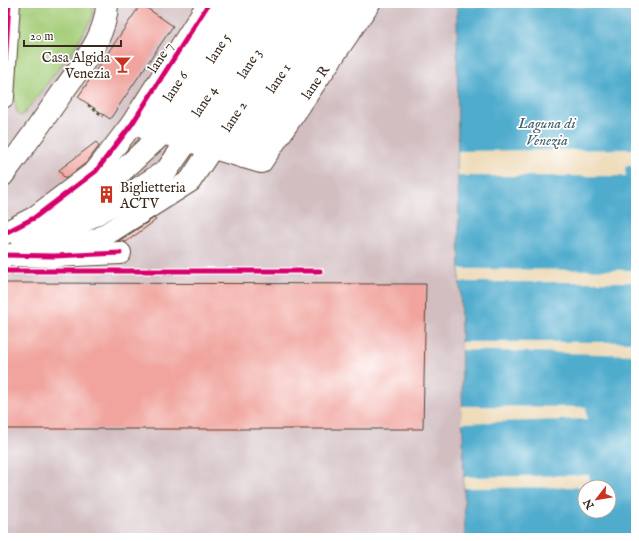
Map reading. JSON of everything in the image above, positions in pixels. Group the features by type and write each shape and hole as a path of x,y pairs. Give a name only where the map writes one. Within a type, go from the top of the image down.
{"lane":[{"path":"3,97 8,3"},
{"path":"3,175 35,133 91,51 100,33 107,11 107,3"},
{"name":"lane 7","path":"195,142 209,3"},
{"name":"lane 6","path":"195,142 228,3"},
{"name":"lane 5","path":"195,142 247,3"},
{"name":"lane 4","path":"195,142 268,3"},
{"name":"lane 3","path":"195,142 287,3"},
{"name":"lane 2","path":"195,142 308,3"},
{"name":"lane 1","path":"195,142 328,3"},
{"name":"lane R","path":"195,142 347,3"},
{"name":"lane R","path":"195,142 369,3"},
{"path":"9,240 107,185 195,142"},
{"path":"9,240 34,218 96,171 195,142"},
{"path":"9,240 75,226 119,201 167,170 195,142"},
{"path":"3,255 54,256 120,252"}],"shaded area":[{"path":"3,3 457,3 458,176 465,538 3,538"}],"green space":[{"path":"18,3 93,3 93,16 74,49 22,116 18,115 14,93 15,43"}],"water":[{"name":"Laguna di Venezia","path":"457,3 636,3 636,538 465,538 458,176"}],"pier":[{"path":"457,3 636,3 636,7 457,6"},
{"path":"636,149 636,166 625,166 626,176 458,176 458,151"},
{"path":"460,269 636,270 636,282 460,282"},
{"path":"461,342 636,342 636,355 461,350"},
{"path":"462,406 586,407 587,419 462,423"},
{"path":"589,475 590,479 577,479 577,487 464,488 464,477"}],"building":[{"name":"Casa Algida Venezia","path":"141,4 173,26 110,119 78,97"},
{"path":"96,142 99,146 87,162 65,179 59,170"},
{"path":"154,218 156,220 126,242 119,241"},
{"path":"3,283 426,284 423,429 3,429"}],"cycle path":[{"path":"3,97 9,3"},
{"path":"3,234 34,218 96,171 132,124 209,3"},
{"path":"3,255 54,256 120,253"},
{"path":"3,271 320,271"}],"place":[{"name":"Casa Algida Venezia","path":"123,65"},
{"name":"Biglietteria ACTV","path":"107,195"}]}
